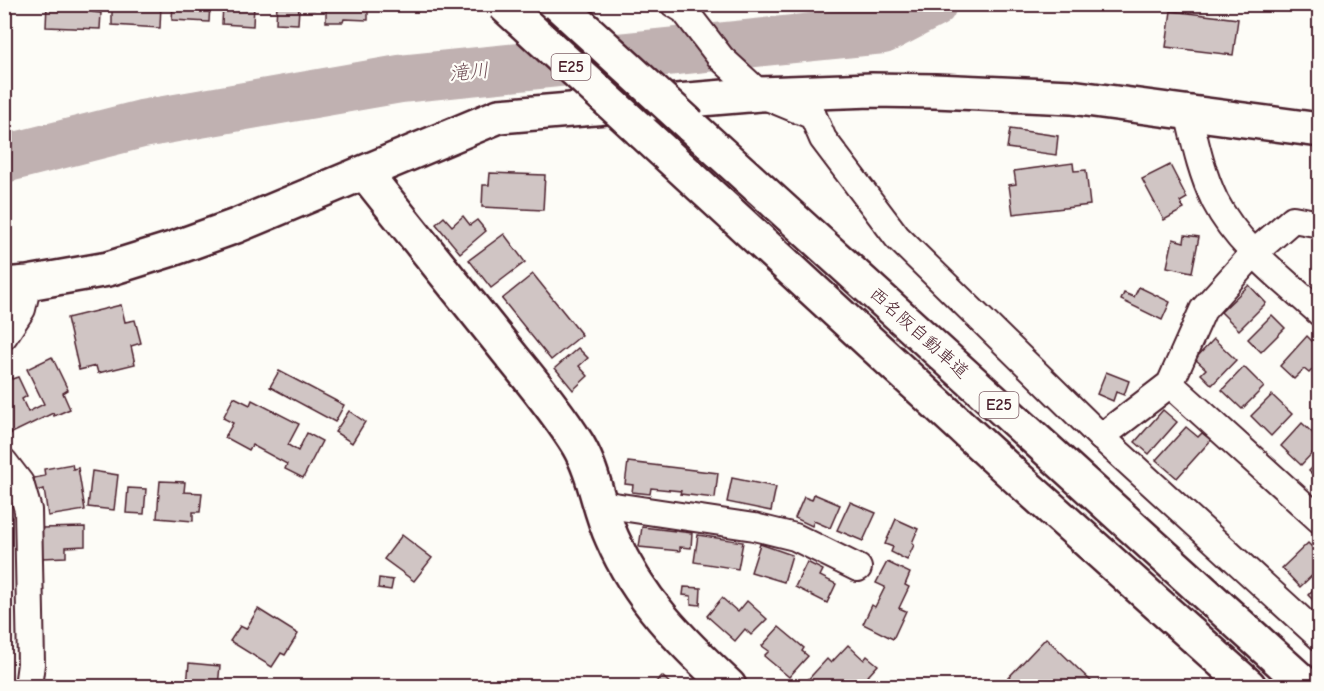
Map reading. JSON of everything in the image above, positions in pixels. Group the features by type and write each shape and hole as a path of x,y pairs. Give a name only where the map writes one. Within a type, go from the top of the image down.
{"main road":[{"name":"E25","path":"503,4 1015,476 1249,687"},
{"name":"西名阪自動車道","path":"558,4 1307,687"},
{"path":"16,284 108,269 172,249 236,226 499,116 760,94 872,90 946,91 1071,97 1320,130"},
{"path":"365,173 578,445 593,476 611,538 630,574 656,613 680,640 729,687"}],"street":[{"path":"679,7 721,58 760,94 813,116 823,139 897,237 1101,436 1320,637"},
{"path":"1188,112 1200,164 1216,202 1254,253 1320,313"},
{"path":"1101,436 1170,384 1203,310 1254,253 1293,219 1320,224"},
{"path":"4,336 22,309 16,284"},
{"path":"1170,384 1320,520"},
{"path":"4,462 20,483 28,510 31,664 28,687"},
{"path":"601,504 754,526 795,537 858,568"}],"building":[{"path":"47,4 93,4 93,12 101,13 100,29 46,27"},
{"path":"119,4 161,4 160,28 112,25 112,6 119,6"},
{"path":"173,4 210,4 209,22 172,20"},
{"path":"223,4 254,4 253,26 222,24"},
{"path":"277,4 314,4 314,9 299,8 298,24 276,23"},
{"path":"326,4 368,4 368,20 344,19 343,22 326,22"},
{"path":"1171,11 1238,19 1233,55 1166,47"},
{"path":"1010,129 1058,136 1056,155 1007,148"},
{"path":"1073,163 1074,171 1086,170 1090,205 1013,214 1009,185 1016,184 1014,171"},
{"path":"1170,165 1187,198 1180,202 1184,209 1164,220 1142,179"},
{"path":"490,173 545,175 543,210 482,207 483,185 489,185"},
{"path":"463,216 470,225 477,220 486,231 460,253 436,224 444,217 452,226"},
{"path":"504,234 525,262 491,288 469,260"},
{"path":"1185,235 1199,237 1192,272 1167,267 1173,239 1184,242"},
{"path":"533,274 582,335 551,360 502,299"},
{"path":"1249,285 1266,303 1239,330 1221,312"},
{"path":"1139,287 1170,302 1162,320 1121,300 1124,293 1134,297"},
{"path":"121,305 125,322 135,320 141,343 131,346 135,364 98,373 96,366 79,370 67,318"},
{"path":"1272,315 1285,328 1261,352 1248,339"},
{"path":"1307,336 1320,349 1320,362 1309,373 1304,369 1294,379 1280,366"},
{"path":"1214,339 1236,360 1212,385 1201,374 1206,369 1195,359"},
{"path":"578,348 588,358 579,366 588,376 573,390 555,368"},
{"path":"52,357 68,390 63,393 70,409 54,416 53,413 8,435 4,427 4,372 8,370 12,379 18,377 27,396 22,399 28,412 44,404 27,369"},
{"path":"1244,367 1264,387 1242,409 1222,390"},
{"path":"279,371 344,405 335,422 270,387"},
{"path":"1106,372 1129,381 1124,395 1116,392 1113,401 1097,394"},
{"path":"1272,395 1292,414 1271,436 1251,416"},
{"path":"234,397 250,405 252,400 299,424 288,445 298,451 307,433 322,441 303,478 285,469 287,464 252,445 249,450 225,437 233,423 223,418"},
{"path":"1163,410 1177,422 1149,454 1135,442"},
{"path":"349,411 365,422 352,443 335,432"},
{"path":"1302,423 1320,440 1320,445 1301,465 1281,446"},
{"path":"1186,427 1198,437 1202,433 1211,440 1177,478 1156,460"},
{"path":"1320,460 1320,482 1309,471"},
{"path":"628,462 718,473 715,498 651,488 650,494 632,492 633,485 625,484"},
{"path":"72,464 73,469 78,468 85,510 48,516 44,489 35,491 34,478 45,476 44,469"},
{"path":"92,471 118,475 114,510 88,507"},
{"path":"732,478 776,487 771,511 727,502"},
{"path":"160,481 185,482 184,492 202,493 200,512 193,512 193,521 157,518"},
{"path":"128,488 146,489 144,514 126,513"},
{"path":"814,494 840,505 830,528 814,521 812,526 795,518 804,497 812,500"},
{"path":"850,502 876,513 863,541 837,530"},
{"path":"896,519 918,529 907,560 891,552 893,547 885,544"},
{"path":"85,527 85,546 66,547 66,557 42,558 41,528"},
{"path":"642,527 692,533 691,548 680,547 680,551 639,547"},
{"path":"402,535 432,558 414,581 384,559"},
{"path":"698,535 743,542 738,569 694,562"},
{"path":"1308,543 1320,555 1320,568 1300,587 1282,568"},
{"path":"760,544 792,555 784,582 751,572"},
{"path":"807,562 823,570 820,576 836,584 827,603 795,587"},
{"path":"887,562 910,573 905,585 909,587 899,608 906,611 893,639 863,624 872,605 875,607 885,587 876,583"},
{"path":"379,578 393,580 391,590 378,588"},
{"path":"1320,582 1320,601 1317,599 1314,601 1308,595"},
{"path":"684,587 701,588 700,605 691,604 691,596 683,595"},
{"path":"722,598 738,612 747,601 767,619 751,635 745,629 735,641 707,616"},
{"path":"258,609 298,634 285,655 281,653 272,667 230,641 240,626 246,629"},
{"path":"779,627 804,648 802,651 808,656 789,677 764,656 769,651 762,646"},
{"path":"1046,638 1096,686 1012,686 1006,680"},
{"path":"848,645 864,660 867,656 878,665 860,685 855,680 849,686 802,686 827,659 831,663"},
{"path":"189,663 220,666 218,686 187,686"},
{"path":"662,676 673,686 652,686"}],"waterway":[{"name":"滝川","path":"4,159 142,124 400,79 883,30 933,4"}]}
